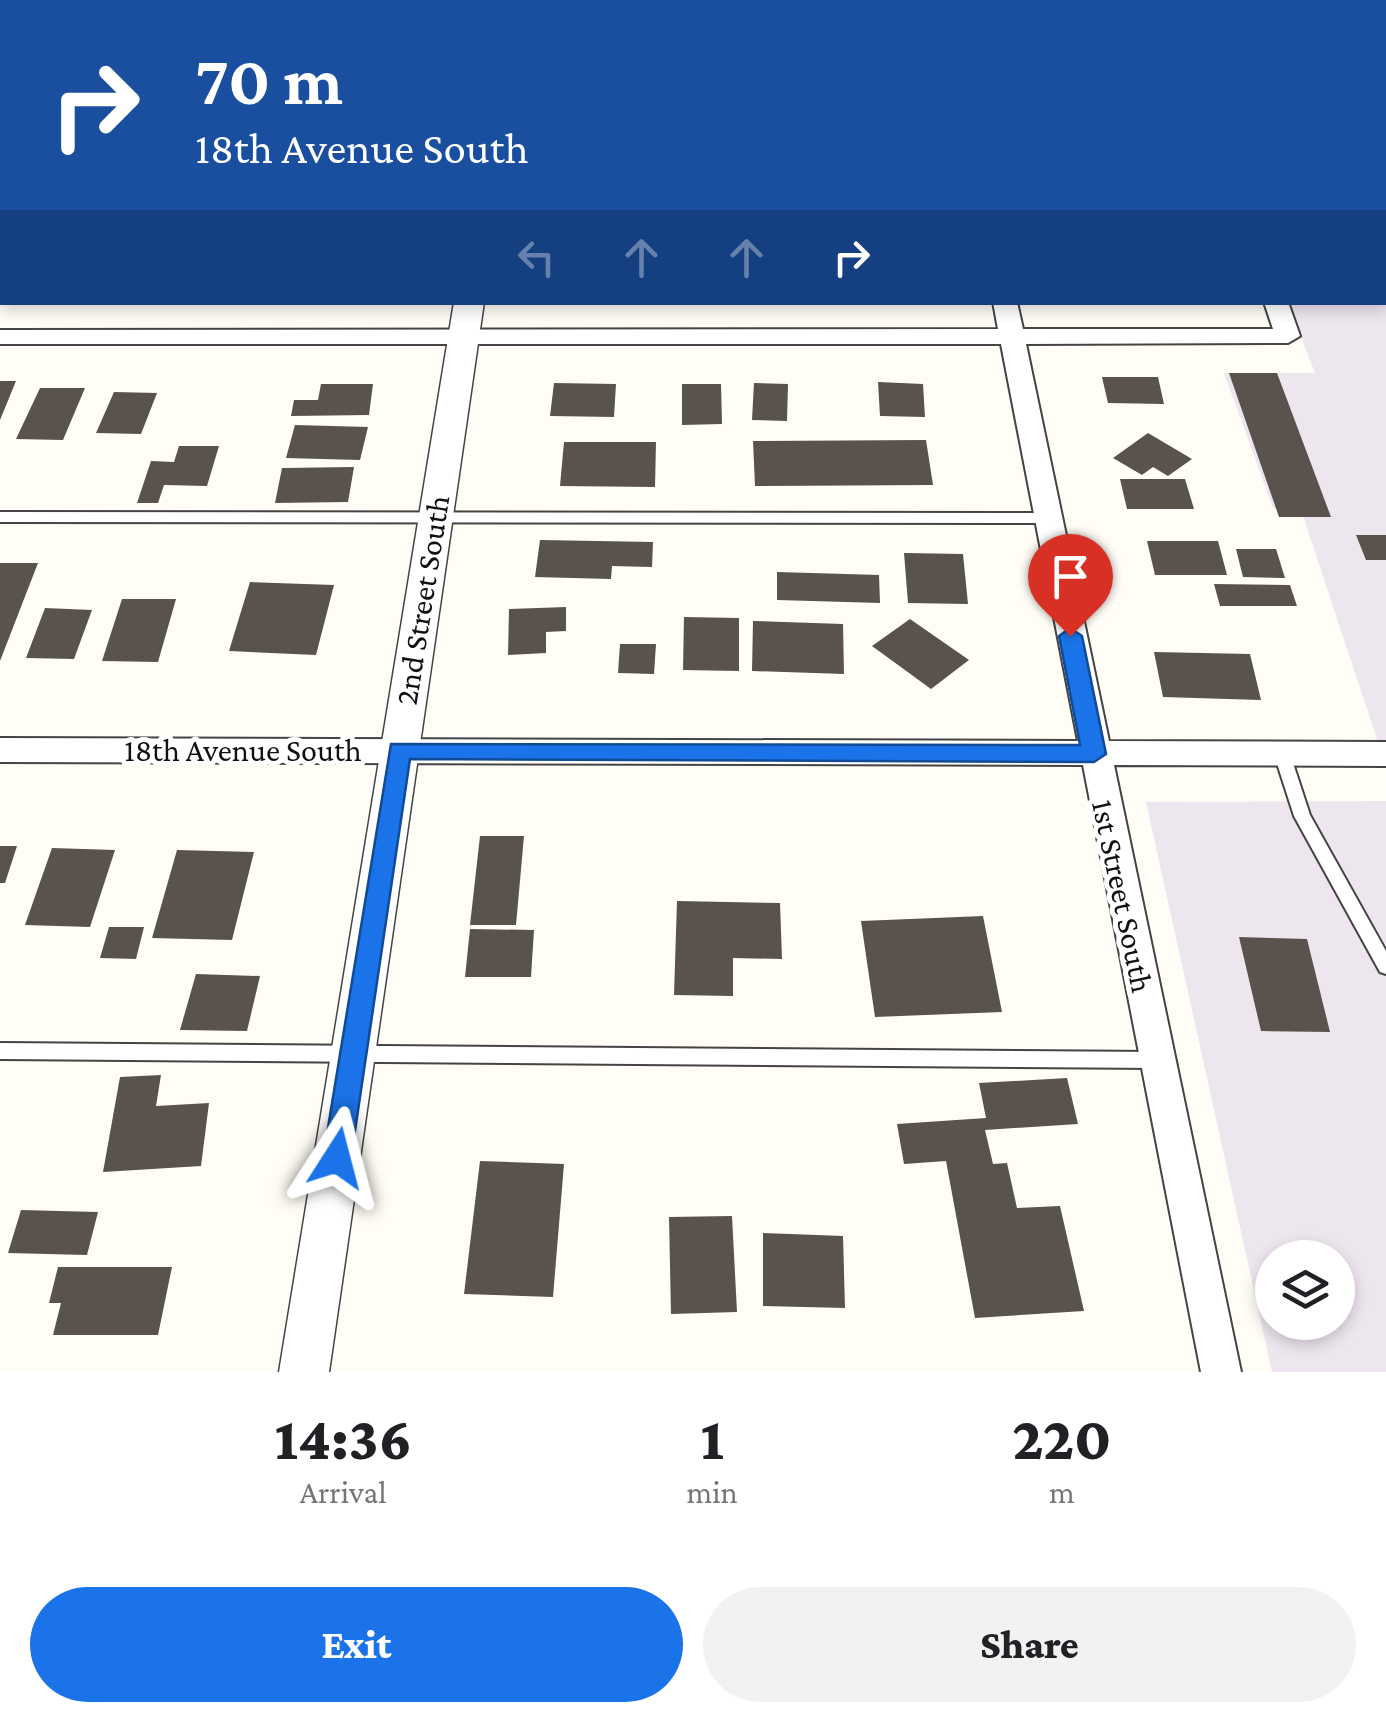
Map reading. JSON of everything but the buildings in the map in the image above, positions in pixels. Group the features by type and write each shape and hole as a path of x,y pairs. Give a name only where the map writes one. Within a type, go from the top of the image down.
{"street":[{"name":"1st Street South","path":"1006,305 1221,1372"},
{"path":"0,337 466,320 1012,335 1288,336 1277,305"},
{"name":"2nd Street South","path":"304,1372 466,320"},
{"name":"18th Avenue South","path":"0,750 1386,754"}],"lane":[{"path":"0,517 1047,518"},
{"path":"1282,754 1302,816 1386,967"},
{"path":"0,1051 354,1050 1157,1060"}],"shaded area":[{"path":"1289,305 1386,305 1386,766 1301,510 1273,508 1224,373 1315,373"},
{"path":"1386,801 1386,1372 1272,1372 1265,1340 1355,1340 1355,1240 1255,1240 1255,1295 1146,802"}],"route":[{"path":"337,1158 400,750 1094,754 1070,636"}]}
